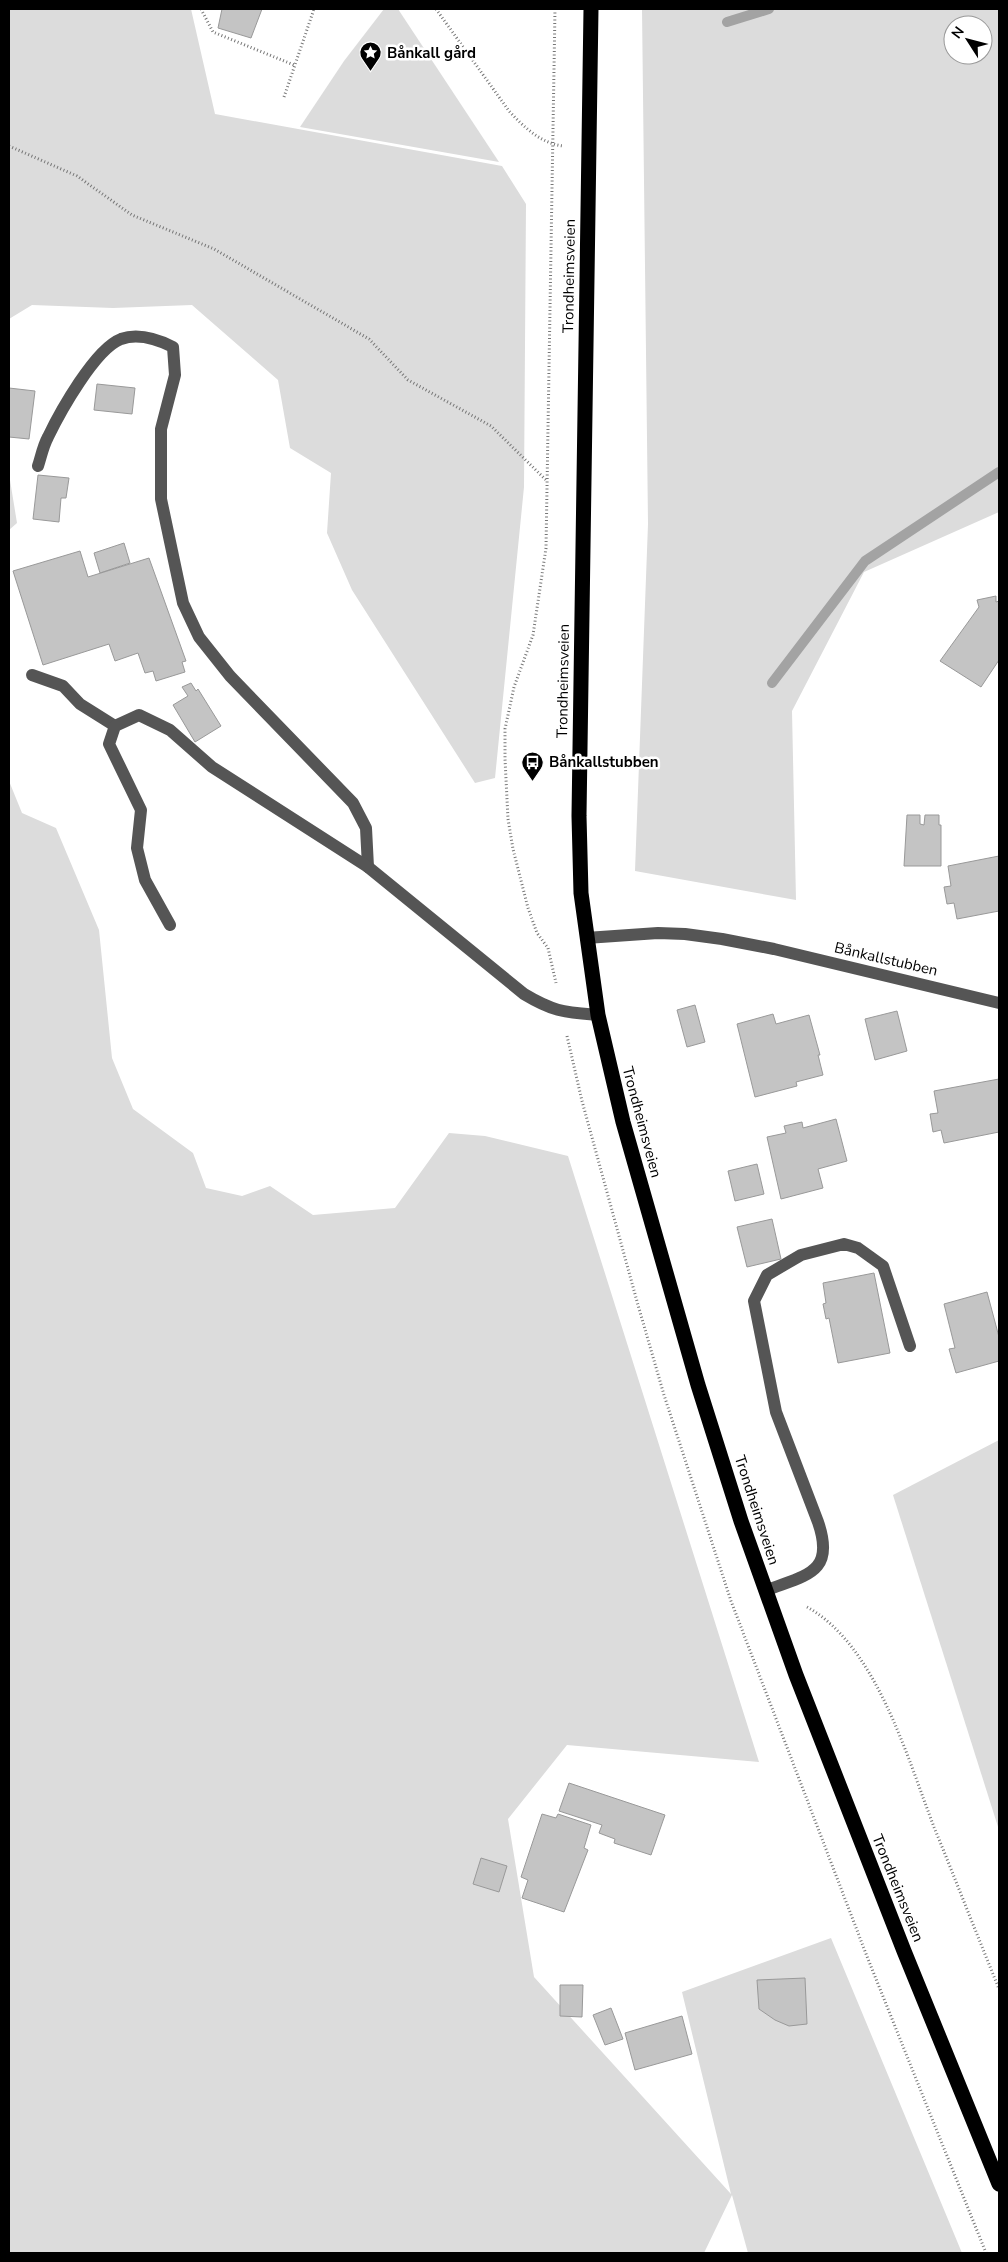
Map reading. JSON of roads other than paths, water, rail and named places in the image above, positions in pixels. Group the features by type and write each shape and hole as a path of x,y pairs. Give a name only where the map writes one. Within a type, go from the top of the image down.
{"highway":[{"name":"Trondheimsveien","path":"591,9 579,808 581,893 598,1014 623,1122 677,1315 765,1591 857,1832 999,2184"}],"street":[{"path":"38,466 47,438 79,382 97,358 120,340 153,338 172,346 175,375 161,429 160,499 183,603 199,637 230,676 353,803 366,828 368,868"},
{"path":"32,674 64,686 80,704 115,726"},
{"path":"170,925 145,880 137,848 141,810 109,744 115,726 139,715 170,730 212,767 368,868 524,994 543,1005 562,1012 598,1014"},
{"name":"Bånkallstubben","path":"586,938 658,933 686,934 722,939 774,949 999,1003"},
{"path":"765,1591 810,1573 818,1567 825,1551 824,1538 776,1412 754,1301 766,1275 801,1255 844,1244 858,1248 883,1266 910,1346"}],"waterway":[{"path":"727,22 769,9"},
{"path":"772,683 865,561 999,472"}],"place":[{"name":"Bånkall gård","path":"371,72"},
{"name":"Bånkallstubben","path":"533,781"}]}
